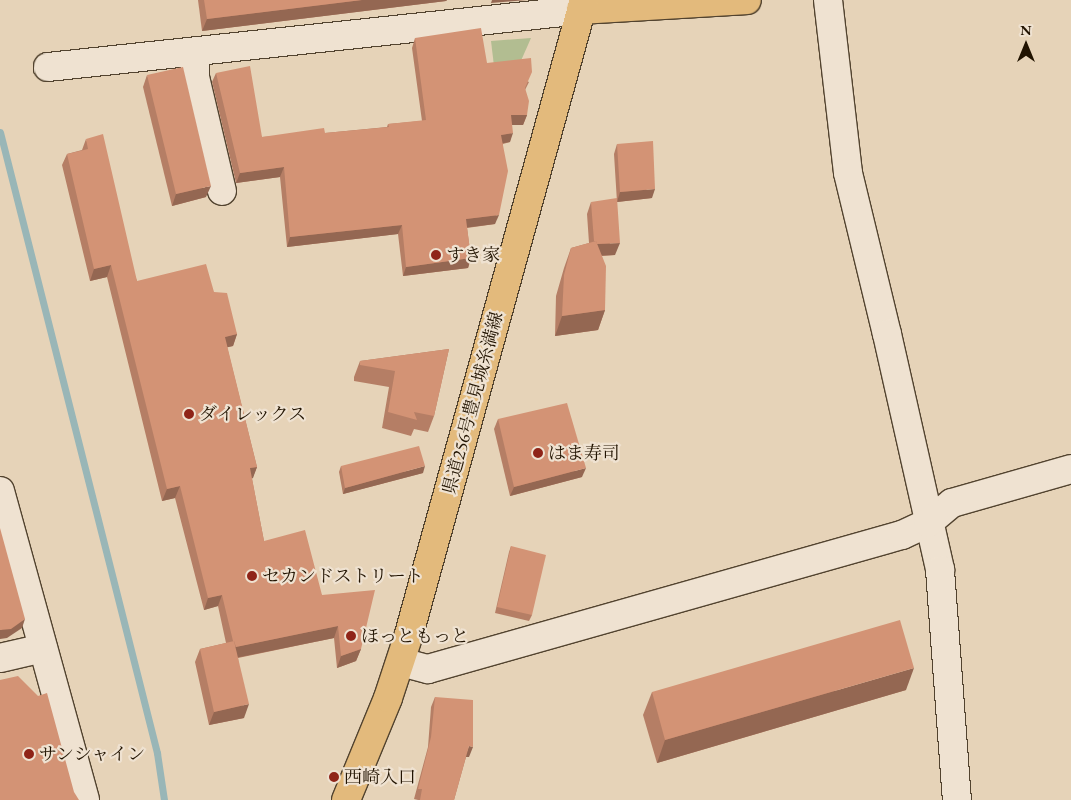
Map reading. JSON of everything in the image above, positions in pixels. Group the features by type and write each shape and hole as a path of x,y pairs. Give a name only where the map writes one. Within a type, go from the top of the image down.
{"main road":[{"path":"583,5 747,0"},
{"name":"県道256号豊見城糸満線","path":"346,800 401,662 583,5"}],"street":[{"path":"828,0 848,174 888,334 928,523 940,570 957,800"},
{"path":"48,67 196,52 478,10 583,5"},
{"path":"196,52 196,78 222,191"},
{"path":"401,662 428,669 902,535 928,523 952,503 1071,469"},
{"path":"0,491 85,800"},
{"path":"0,658 43,648"}],"green space":[{"path":"531,38 520,63 494,66 491,41"}],"building":[{"path":"204,0 362,0 207,19"},
{"path":"481,28 487,63 531,58 532,72 525,88 529,101 527,115 511,115 513,133 501,135 508,171 499,215 466,219 471,258 406,267 402,225 290,237 284,167 240,173 216,73 250,66 262,137 324,128 325,133 389,127 388,124 426,120 415,38"},
{"path":"183,67 211,186 176,194 147,75"},
{"path":"103,134 137,281 206,264 214,292 227,293 237,334 225,337 257,467 250,468 264,541 305,530 322,595 375,590 361,649 341,656 338,626 236,647 222,595 208,598 180,486 167,489 111,265 94,269 67,154 88,149 86,139"},
{"path":"653,141 655,189 620,192 617,144"},
{"path":"617,198 620,243 597,244 594,241 591,202"},
{"path":"596,241 606,266 605,310 562,316 564,275 571,248"},
{"path":"449,349 434,416 414,412 417,420 388,412 395,371 360,365 360,361"},
{"name":"はま寿司","path":"567,403 586,468 514,487 498,419"},
{"path":"419,446 425,466 345,488 341,466"},
{"path":"0,528 25,619 11,629 0,630"},
{"path":"511,546 546,555 532,615 497,607"},
{"path":"900,620 914,668 665,740 652,692"},
{"path":"234,641 249,704 214,712 200,649"},
{"name":"サンシャイン","path":"18,676 38,696 47,693 74,792 79,800 0,800 0,680"},
{"path":"435,697 473,700 473,747 469,746 454,800 420,800 422,789 418,789 431,737"}],"waterway":[{"path":"0,132 157,753 164,800"}],"place":[{"name":"すき家","path":"436,255"},
{"name":"ダイレックス","path":"189,414"},
{"name":"はま寿司","path":"538,453"},
{"name":"セカンドストリート","path":"252,576"},
{"name":"ほっともっと","path":"351,636"},
{"name":"サンシャイン","path":"29,754"},
{"name":"西崎入口","path":"334,777"}]}
